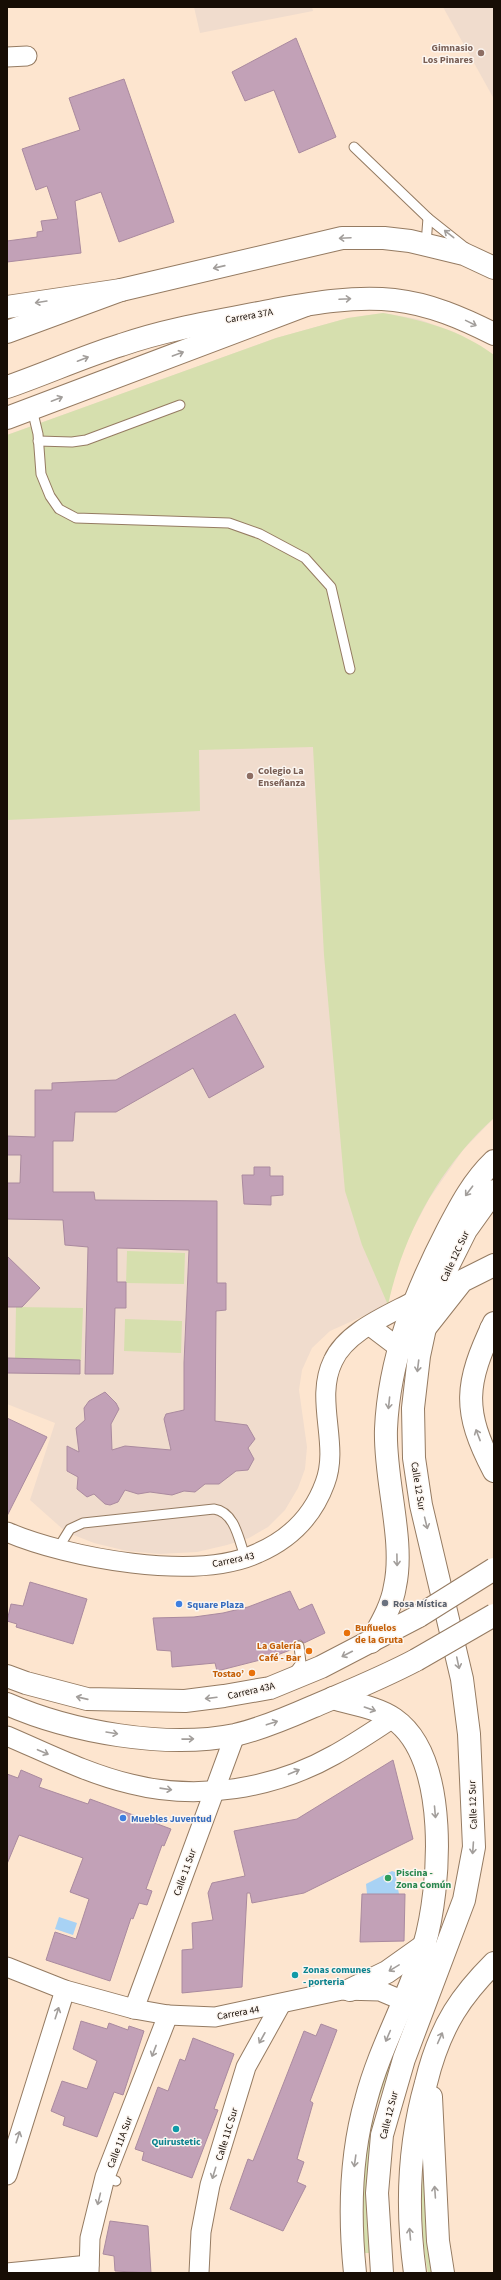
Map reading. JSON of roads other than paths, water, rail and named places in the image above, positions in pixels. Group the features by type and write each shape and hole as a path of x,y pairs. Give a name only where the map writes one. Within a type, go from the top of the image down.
{"street":[{"path":"7,56 27,56"},
{"path":"7,307 121,290 342,238 384,238 426,244 464,254 492,267"},
{"path":"7,332 121,290"},
{"name":"Carrera 37A","path":"7,387 121,345 204,323 352,298 394,300 428,306 457,316 494,334"},
{"path":"7,418 306,305"},
{"path":"372,1642 386,1616 396,1586 397,1560 387,1471 386,1430 390,1394 399,1348 414,1301 464,1198 494,1161"},
{"name":"Calle 12C Sur","path":"425,1328 443,1276 466,1230 494,1191"},
{"path":"425,1328 462,1282 494,1265"},
{"name":"Carrera 43","path":"7,1532 57,1550 101,1559 164,1565 200,1565 245,1557 258,1554 283,1540 302,1524 314,1508 326,1482 330,1457 326,1387 332,1362 342,1346 355,1333 414,1301"},
{"path":"370,1326 399,1348"},
{"path":"493,1326 478,1358 470,1393 476,1430 494,1471"},
{"name":"Calle 12 Sur","path":"356,2273 351,2214 359,2130 373,2076 413,2004 449,1945 464,1900 470,1875 474,1847 473,1795 462,1679 421,1505 414,1458 413,1408 419,1356 425,1328"},
{"name":"Carrera 43A","path":"7,1676 26,1683 87,1699 142,1702 185,1701 270,1688 321,1667 372,1642 419,1616 494,1569"},
{"path":"7,1704 80,1729 149,1739 198,1739 235,1735 278,1721 378,1679 416,1660 494,1615"},
{"name":"Calle 12 Sur","path":"333,1698 364,1707 393,1718 407,1731 424,1763 431,1785 436,1816 436,1879 425,1945 413,2004 382,2135 377,2193 382,2273"},
{"path":"7,1736 77,1766 132,1785 173,1790 213,1791 241,1788 277,1780 333,1756 393,1718"},
{"name":"Calle 11 Sur","path":"134,2009 213,1791 235,1735"},
{"path":"436,1879 449,1945"},
{"path":"350,1990 387,1972 425,1945"},
{"path":"415,2273 409,2219 410,2159 420,2102 438,2043 454,2012 494,1963"},
{"name":"Carrera 44","path":"7,1967 65,1990 134,2009 168,2015 215,2017 342,1990 380,1991 413,2004"},
{"path":"7,2175 65,1990"},
{"name":"Calle 11C Sur","path":"199,2273 201,2232 215,2170 246,2067 281,2004"},
{"name":"Calle 11A Sur","path":"89,2269 90,2238 168,2015"},
{"path":"432,2059 432,2133 438,2242 443,2273"},
{"path":"7,2273 89,2269"}],"lane":[{"path":"354,147 428,218 492,267"},
{"path":"426,244 428,218"},
{"path":"38,441 72,442 86,440 180,405"},
{"path":"32,409 38,441 41,474 50,496 59,508 76,518 229,523 260,534 305,558 331,587 350,668"},
{"path":"57,1550 70,1529 83,1523 214,1509 222,1510 230,1520 245,1557"},
{"path":"287,1681 301,1663 299,1646"}],"water":[{"name":"Piscina - Zona Común","path":"392,1871 395,1872 399,1894 367,1894 366,1884"},
{"path":"59,1917 77,1923 73,1935 55,1929"}],"place":[{"name":"Gimnasio Los Pinares","path":"481,53"},
{"name":"Colegio La Enseñanza","path":"250,776"},
{"name":"Rosa Mística","path":"385,1603"},
{"name":"Square Plaza","path":"179,1604"},
{"name":"Buñuelos de la Gruta","path":"347,1633"},
{"name":"La Galería Café - Bar","path":"309,1651"},
{"name":"Tostao’","path":"252,1673"},
{"name":"Muebles Juventud","path":"123,1818"},
{"name":"Piscina - Zona Común","path":"388,1878"},
{"name":"Zonas comunes - porteria","path":"295,1975"},
{"name":"Quirustetic","path":"176,2129"}]}
